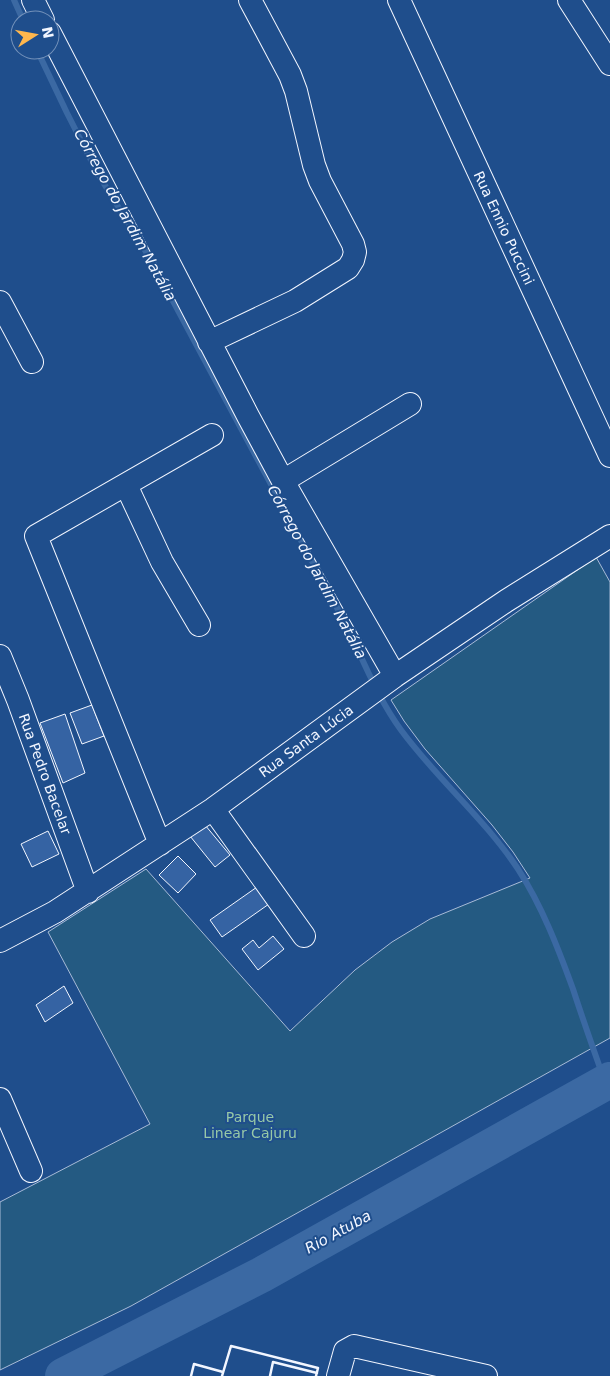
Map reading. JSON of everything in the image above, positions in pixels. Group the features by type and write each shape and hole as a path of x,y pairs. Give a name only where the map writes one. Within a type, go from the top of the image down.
{"street":[{"path":"209,342 308,294 348,268 353,260 354,252 353,244 317,173 296,91 290,75 250,0"},
{"name":"Rua Ennio Puccini","path":"399,0 610,456"},
{"path":"569,0 610,64"},
{"path":"60,52 283,481 395,676"},
{"path":"0,302 32,362"},
{"path":"283,481 410,404"},
{"path":"160,844 36,536 212,435"},
{"path":"126,485 162,562 199,625"},
{"name":"Rua Santa Lúcia","path":"0,941 88,892 213,809 395,676 506,601 610,536"},
{"name":"Rua Pedro Bacelar","path":"0,656 88,892"},
{"path":"213,809 304,936"},
{"path":"0,1099 31,1171"},
{"path":"338,1376 345,1351 354,1346 486,1376"}],"green space":[{"name":"Parque Linear Cajuru","path":"596,557 610,582 610,1038 131,1306 0,1370 0,1202 150,1124 48,932 146,869 290,1031 355,970 392,942 430,919 530,878 492,825 425,749 391,700"}],"building":[{"path":"92,705 104,736 82,744 70,713"},
{"path":"65,714 85,773 63,783 40,723"},
{"path":"205,825 230,855 215,867 190,836"},
{"path":"48,831 59,854 32,867 21,844"},
{"path":"178,856 196,874 178,893 159,875"},
{"path":"257,887 269,904 222,937 210,920"},
{"path":"273,936 284,949 258,970 242,949 253,940 259,948"},
{"path":"64,986 73,1003 45,1022 36,1005"}],"waterway":[{"name":"Córrego do Jardim Natália","path":"14,0 18,10"},
{"name":"Córrego do Jardim Natália","path":"42,60 98,174 166,288 343,619 384,704 415,748 505,850 527,883 549,927 573,989 605,1082"},
{"name":"Rio Atuba","path":"63,1376 261,1275 610,1080"}],"wall":[{"path":"222,1376 231,1346 318,1368 316,1376"},
{"path":"270,1376 273,1362 317,1373"},
{"path":"191,1376 194,1364 223,1372"}]}
